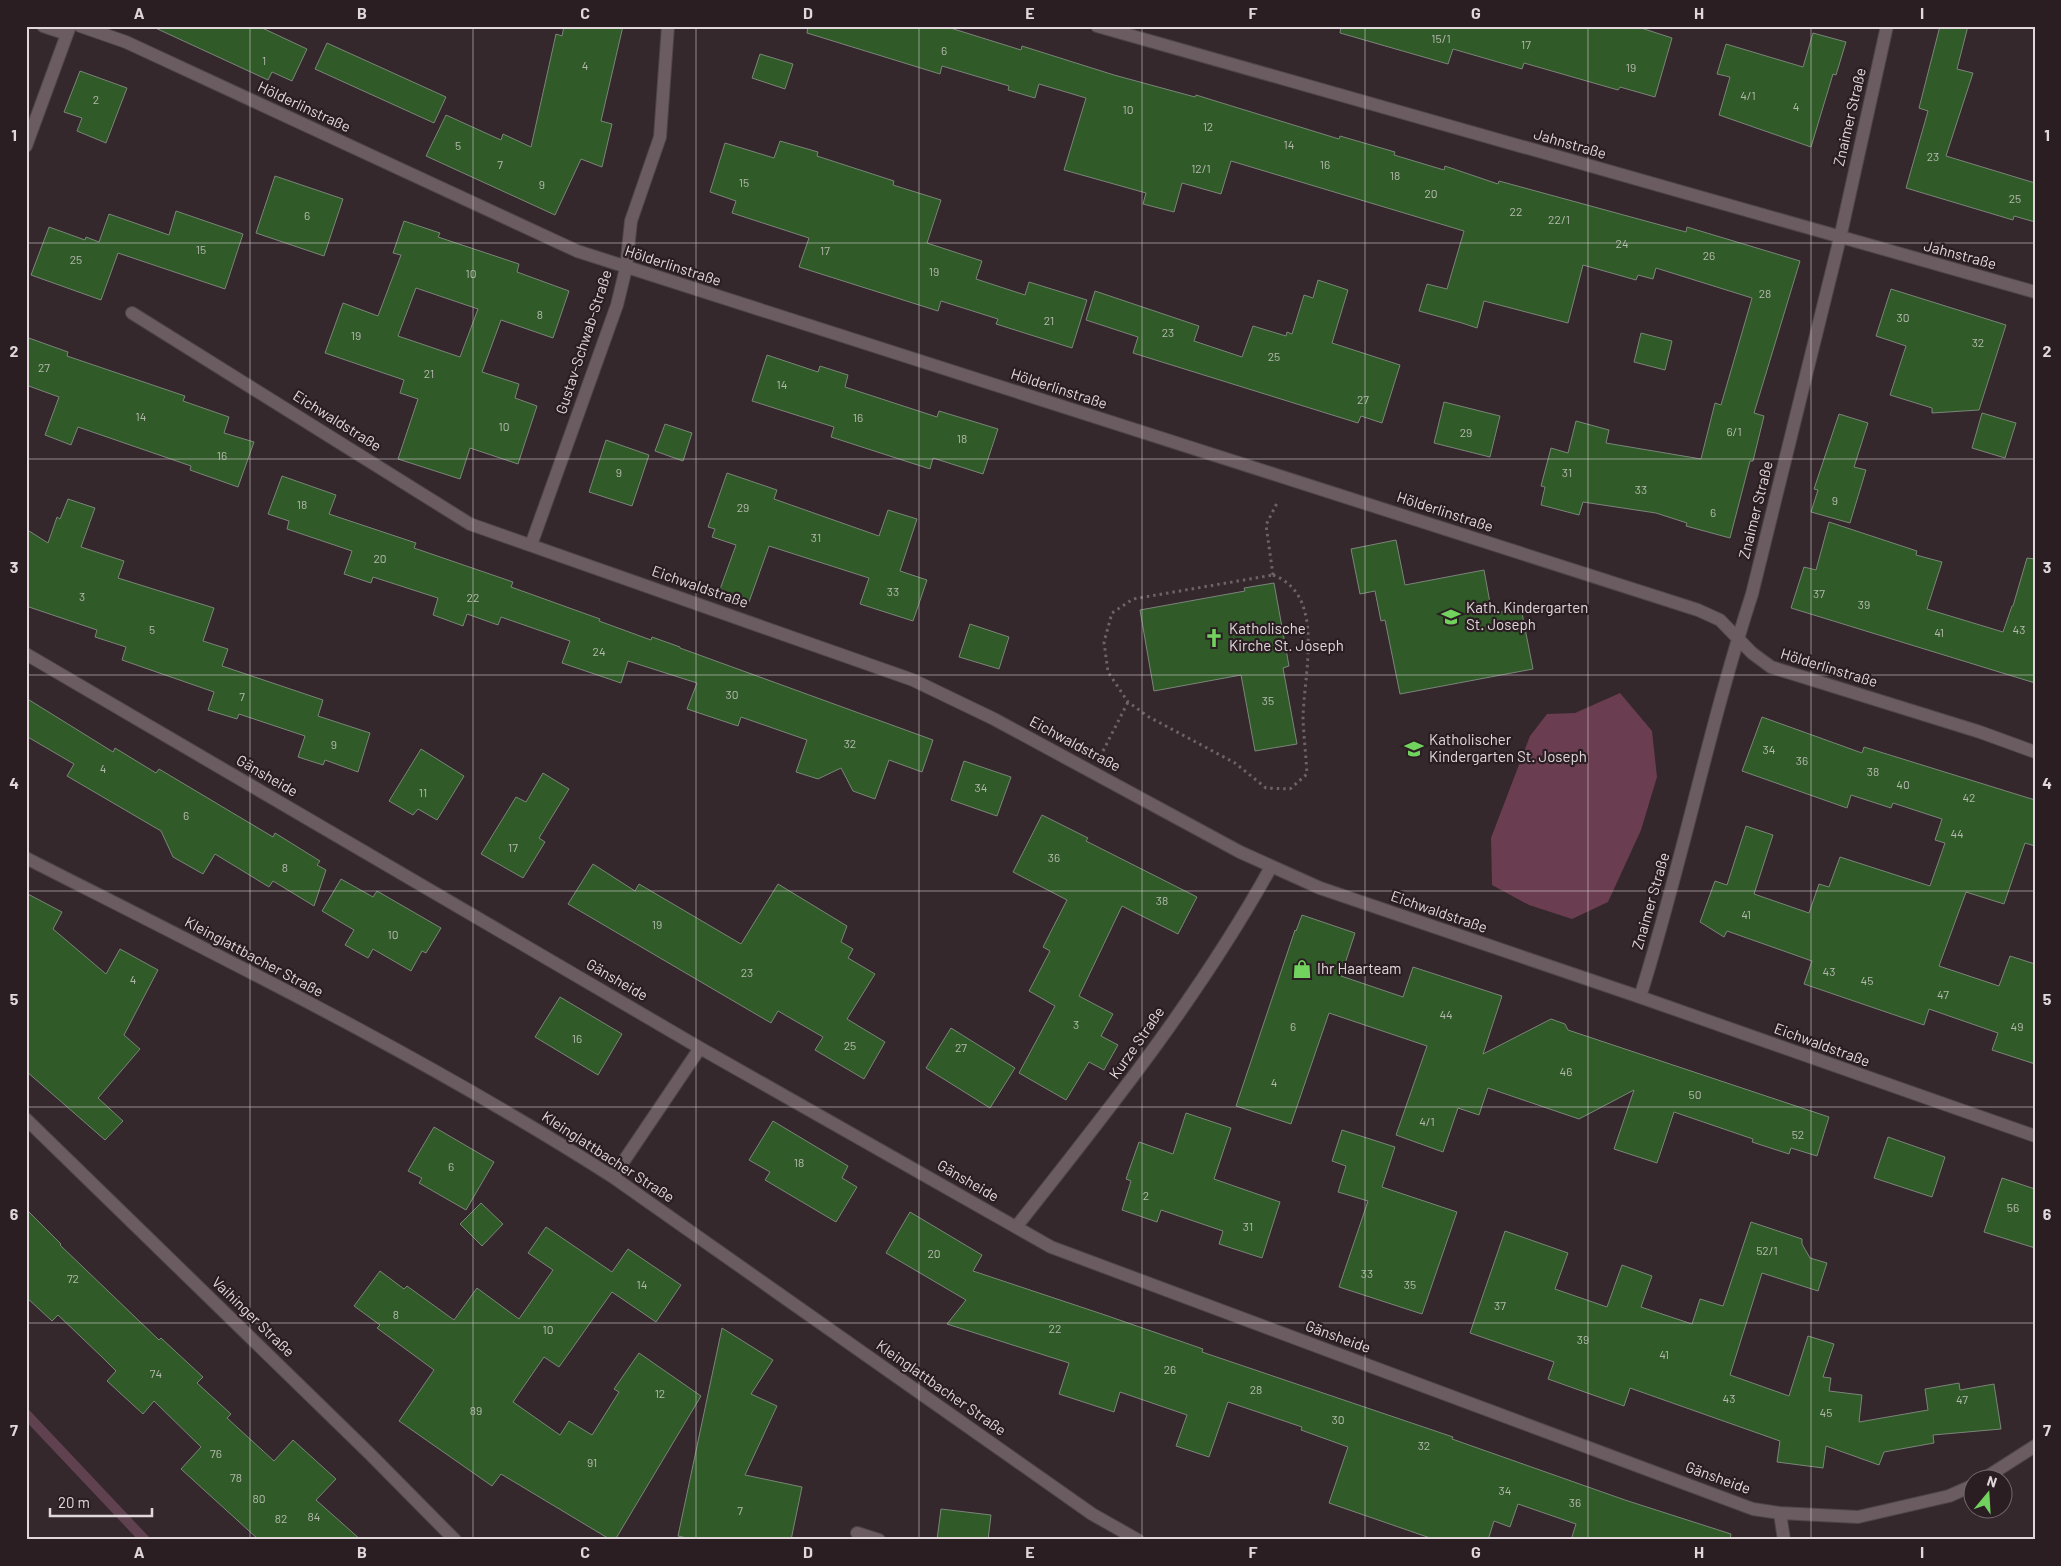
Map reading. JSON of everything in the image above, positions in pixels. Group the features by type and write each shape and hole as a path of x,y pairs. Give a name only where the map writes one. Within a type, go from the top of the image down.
{"street":[{"path":"26,146 69,30 43,26"},
{"name":"Hölderlinstraße","path":"80,26 135,46 577,251 1698,610 1720,620 1752,653 1771,667 1980,732 2035,752"},
{"name":"Gustav-Schwab-Straße","path":"531,545 617,305 626,268 631,220 660,137 668,26"},
{"name":"Jahnstraße","path":"1098,26 2035,292"},
{"name":"Znaimer Straße","path":"1640,997 1670,896 1738,638 1752,594 1840,238 1887,26"},
{"name":"Eichwaldstraße","path":"132,313 470,524 913,680 987,716 1271,867 1320,888 1640,997 2035,1136"},
{"name":"Gänsheide","path":"26,654 700,1048 1051,1247 1753,1508 1780,1513 1858,1516 1940,1498 1964,1489"},
{"name":"Kleinglattbacher Straße","path":"26,858 445,1075 613,1177 1092,1514 1138,1540"},
{"name":"Kurze Straße","path":"1016,1227 1134,1077 1244,917 1271,867"},
{"path":"613,1177 700,1048"},
{"name":"Vaihinger Straße","path":"26,1119 356,1440 455,1540"},
{"path":"2001,1468 2035,1446"},
{"path":"1780,1513 1784,1540"},
{"path":"857,1533 879,1540"}],"path":[{"path":"1273,575 1266,525 1290,479"},
{"path":"1273,575 1284,579 1302,599 1309,625 1304,721 1307,774 1290,789 1266,788 1235,763 1149,717 1128,702 1108,672 1104,642 1112,613 1133,599 1273,575"},
{"path":"1091,772 1128,702"}],"shaded area":[{"path":"1620,693 1652,731 1657,777 1641,830 1608,902 1572,919 1529,905 1492,885 1491,838 1530,736 1547,714 1575,713"}],"building":[{"path":"151,26 258,26 307,49 292,81 272,72 268,80"},
{"path":"564,26 623,26 601,121 612,124 602,167 581,159 555,215 426,156 446,115 501,140 503,134 531,147 556,34 562,36"},
{"path":"808,26 944,26 1021,50 1022,46 1114,75 1195,97 1196,95 1339,139 1340,136 1395,152 1394,155 1444,170 1445,166 1498,184 1499,181 1686,232 1687,227 1800,261 1754,413 1764,416 1730,538 1686,526 1687,523 1656,513 1583,502 1579,515 1541,505 1545,487 1541,486 1551,448 1568,453 1576,421 1609,430 1606,443 1701,459 1715,403 1721,405 1752,298 1656,268 1653,279 1638,275 1636,280 1583,265 1568,323 1484,301 1477,328 1419,311 1427,284 1447,289 1464,231 1231,161 1221,194 1182,183 1174,212 1143,204 1146,193 1064,170 1086,98 1039,84 1035,98 1008,90 1009,86 942,66 940,74 807,33"},
{"path":"1341,26 1635,26 1672,38 1655,97 1620,87 1618,90 1524,63 1522,69 1453,49 1448,64 1340,33"},
{"path":"1940,26 1968,26 1957,69 1973,73 1946,156 2035,183 2035,222 2014,216 2013,220 1906,188 1928,111 1919,108"},
{"path":"1813,33 1846,42 1836,75 1833,74 1811,147 1719,115 1730,77 1717,74 1726,44 1803,67"},
{"path":"327,43 446,97 434,123 315,69"},
{"path":"760,54 793,64 785,89 752,78"},
{"path":"80,71 127,88 106,143 77,131 82,118 64,112"},
{"path":"780,141 818,152 817,156 894,181 893,185 941,200 927,243 982,261 976,279 1025,295 1029,282 1087,300 1072,348 996,324 998,319 941,301 938,311 799,267 809,238 732,213 736,201 710,192 725,143 774,158"},
{"path":"275,176 343,199 324,256 256,233"},
{"path":"176,211 243,234 225,289 118,253 101,300 31,275 49,227 85,240 86,237 99,242 109,214 169,235"},
{"path":"404,221 440,233 438,237 519,264 517,272 569,291 553,338 501,320 482,372 519,384 515,398 537,406 518,464 470,448 460,479 398,459 418,399 400,393 404,380 325,353 343,303 378,316 401,255 393,253","holes":["416,288 478,309 460,357 398,336"]},
{"path":"1318,280 1348,290 1332,343 1400,365 1382,423 1361,416 1358,423 1133,353 1138,337 1086,320 1095,291 1199,326 1194,341 1242,357 1253,326 1286,336 1287,332 1292,334 1304,295 1313,298"},
{"path":"1891,289 2006,325 1979,410 1932,413 1932,408 1890,395 1906,346 1876,336"},
{"path":"1641,333 1672,341 1665,370 1634,362"},
{"path":"26,337 68,352 67,356 185,396 183,401 229,417 224,433 254,442 238,487 190,470 191,466 78,427 71,445 45,435 59,397 26,385"},
{"path":"767,355 818,372 820,366 848,375 845,387 937,417 939,411 998,429 983,474 933,458 930,469 831,437 834,427 752,401"},
{"path":"1444,402 1500,416 1490,457 1434,443"},
{"path":"1982,413 2016,423 2005,458 1972,448"},
{"path":"1839,414 1868,423 1854,467 1866,470 1850,523 1811,512 1818,490 1814,489"},
{"path":"665,424 692,433 683,461 655,451"},
{"path":"606,440 649,455 632,506 589,492"},
{"path":"727,473 777,490 774,499 879,536 888,510 917,519 900,571 927,580 913,621 860,604 869,578 769,546 749,602 719,592 736,545 712,537 715,529 708,527"},
{"path":"282,476 336,495 329,514 416,543 414,548 513,582 511,587 600,619 599,621 651,640 652,637 933,740 922,772 889,760 875,799 853,791 841,768 818,779 796,772 807,740 741,717 738,726 687,709 697,683 628,661 621,683 562,663 570,641 501,617 498,625 467,614 463,626 433,615 438,598 373,577 371,583 344,574 352,551 287,529 289,521 268,514"},
{"path":"68,499 95,508 81,547 124,561 118,578 214,608 203,641 228,649 222,666 323,700 318,716 370,733 358,772 325,760 323,765 298,757 305,736 239,714 237,719 208,710 214,692 122,660 126,647 95,637 97,630 26,606 26,529 48,543 57,517 60,519"},
{"path":"1829,522 1917,551 1916,555 1942,562 1927,609 2003,632 2027,558 2035,559 2035,683 1791,608 1804,567 1816,570"},
{"name":"Kath. Kindergarten St. Joseph","path":"1396,540 1405,585 1484,570 1492,614 1521,608 1533,669 1400,694 1385,620 1381,621 1375,591 1360,594 1351,549"},
{"name":"Katholische Kirche St. Joseph","path":"1274,583 1289,666 1283,668 1297,744 1255,751 1241,675 1154,691 1140,610 1245,591 1244,588"},
{"path":"970,624 1009,637 999,669 959,657"},
{"path":"26,698 113,752 115,748 156,773 159,769 273,837 275,833 320,861 317,865 326,870 314,906 273,881 269,887 215,854 203,874 173,857 161,831 67,776 74,764 26,736"},
{"path":"1762,717 1862,753 1864,747 2035,800 2035,846 2025,843 2004,904 1966,892 1939,966 1999,986 2010,956 2035,964 2035,1064 1992,1050 1998,1033 1929,1009 1924,1025 1804,984 1812,961 1727,931 1724,937 1700,922 1715,881 1727,885 1746,826 1773,835 1754,894 1809,913 1819,884 1829,887 1840,857 1930,886 1945,843 1935,840 1942,819 1893,803 1891,808 1851,795 1847,808 1742,771"},
{"path":"421,749 464,776 437,820 418,809 413,815 389,801"},
{"path":"964,761 1011,777 997,816 951,800"},
{"path":"543,773 569,789 539,838 545,842 523,878 481,854 516,797 526,802"},
{"path":"1042,815 1088,838 1086,841 1197,897 1178,934 1122,906 1079,996 1113,1014 1101,1036 1118,1045 1104,1070 1089,1062 1066,1100 1019,1073 1055,1006 1029,991 1050,951 1043,947 1067,900 1013,872"},
{"path":"593,864 635,891 639,884 741,944 778,884 847,926 841,942 853,949 848,958 875,974 847,1019 885,1042 864,1079 815,1050 823,1037 778,1011 771,1023 568,904"},
{"path":"341,879 373,897 377,891 441,928 426,953 422,951 411,971 373,949 368,958 345,945 354,930 322,911"},
{"path":"26,893 62,912 53,929 106,974 120,949 158,970 124,1035 140,1049 98,1098 123,1121 105,1140 26,1071"},
{"path":"1302,915 1355,933 1341,976 1403,997 1413,967 1502,996 1483,1054 1551,1019 1565,1024 1568,1030 1829,1117 1817,1156 1791,1148 1789,1154 1752,1142 1753,1139 1674,1112 1657,1163 1614,1149 1634,1090 1579,1119 1488,1088 1479,1115 1458,1108 1443,1152 1396,1135 1427,1046 1329,1013 1291,1124 1236,1106 1295,930"},
{"path":"560,997 622,1034 598,1075 535,1037"},
{"path":"951,1028 1015,1068 990,1108 926,1068"},
{"path":"1186,1113 1231,1128 1214,1179 1280,1202 1262,1258 1219,1244 1223,1231 1161,1210 1157,1222 1122,1210 1131,1181 1126,1179 1139,1142 1173,1154"},
{"path":"773,1121 848,1166 842,1178 857,1187 836,1222 765,1180 770,1172 749,1160"},
{"path":"434,1127 494,1162 466,1210 419,1183 422,1178 408,1171"},
{"path":"1342,1130 1395,1147 1382,1187 1457,1212 1422,1314 1339,1287 1368,1201 1338,1192 1346,1166 1332,1161"},
{"path":"1888,1137 1945,1157 1932,1197 1874,1178"},
{"path":"2002,1178 2035,1189 2035,1248 1984,1232"},
{"path":"481,1203 503,1224 482,1246 460,1224"},
{"path":"26,1209 60,1245 159,1340 161,1338 203,1377 197,1383 231,1414 227,1418 274,1461 293,1440 336,1479 316,1500 361,1540 259,1540 181,1469 201,1447 154,1401 143,1414 107,1381 116,1371 58,1315 52,1321 26,1297"},
{"path":"910,1212 982,1255 973,1271 1203,1349 1202,1352 1453,1437 1452,1439 1625,1500 1731,1534 1730,1540 1571,1540 1576,1524 1518,1504 1510,1527 1494,1521 1488,1540 1436,1540 1329,1503 1348,1447 1301,1430 1302,1427 1228,1402 1209,1457 1176,1446 1187,1415 1120,1392 1114,1412 1059,1394 1069,1363 947,1324 966,1300 886,1253"},
{"path":"1751,1222 1802,1239 1802,1244 1810,1258 1827,1263 1818,1291 1762,1273 1730,1375 1789,1396 1808,1336 1834,1344 1823,1377 1831,1378 1829,1391 1862,1395 1859,1422 1928,1410 1925,1389 1959,1383 1960,1390 1994,1384 2001,1429 1933,1435 1934,1443 1884,1452 1879,1465 1826,1446 1823,1468 1777,1462 1780,1441 1630,1388 1624,1406 1548,1379 1554,1362 1470,1333 1505,1231 1568,1253 1555,1289 1607,1307 1622,1265 1652,1276 1641,1307 1692,1324 1700,1299 1723,1306"},
{"path":"546,1227 612,1272 628,1249 681,1285 656,1322 612,1292 559,1367 544,1357 513,1402 560,1435 569,1421 592,1435 619,1392 614,1389 639,1353 701,1396 615,1540 611,1540 501,1474 492,1486 399,1421 434,1370 377,1328 380,1325 354,1306 380,1271 404,1289 407,1286 454,1320 477,1288 519,1319 553,1270 528,1253"},
{"path":"722,1328 773,1360 751,1394 777,1406 745,1475 802,1487 791,1540 696,1540 678,1536"},
{"path":"941,1509 991,1515 988,1540 937,1540"}],"waterway":[{"path":"26,1414 145,1540"}],"place":[{"name":"Kath. Kindergarten St. Joseph","path":"1451,617"},
{"name":"Katholische Kirche St. Joseph","path":"1214,638"},
{"name":"Katholischer Kindergarten St. Joseph","path":"1414,749"},
{"name":"Ihr Haarteam","path":"1302,969"}]}
